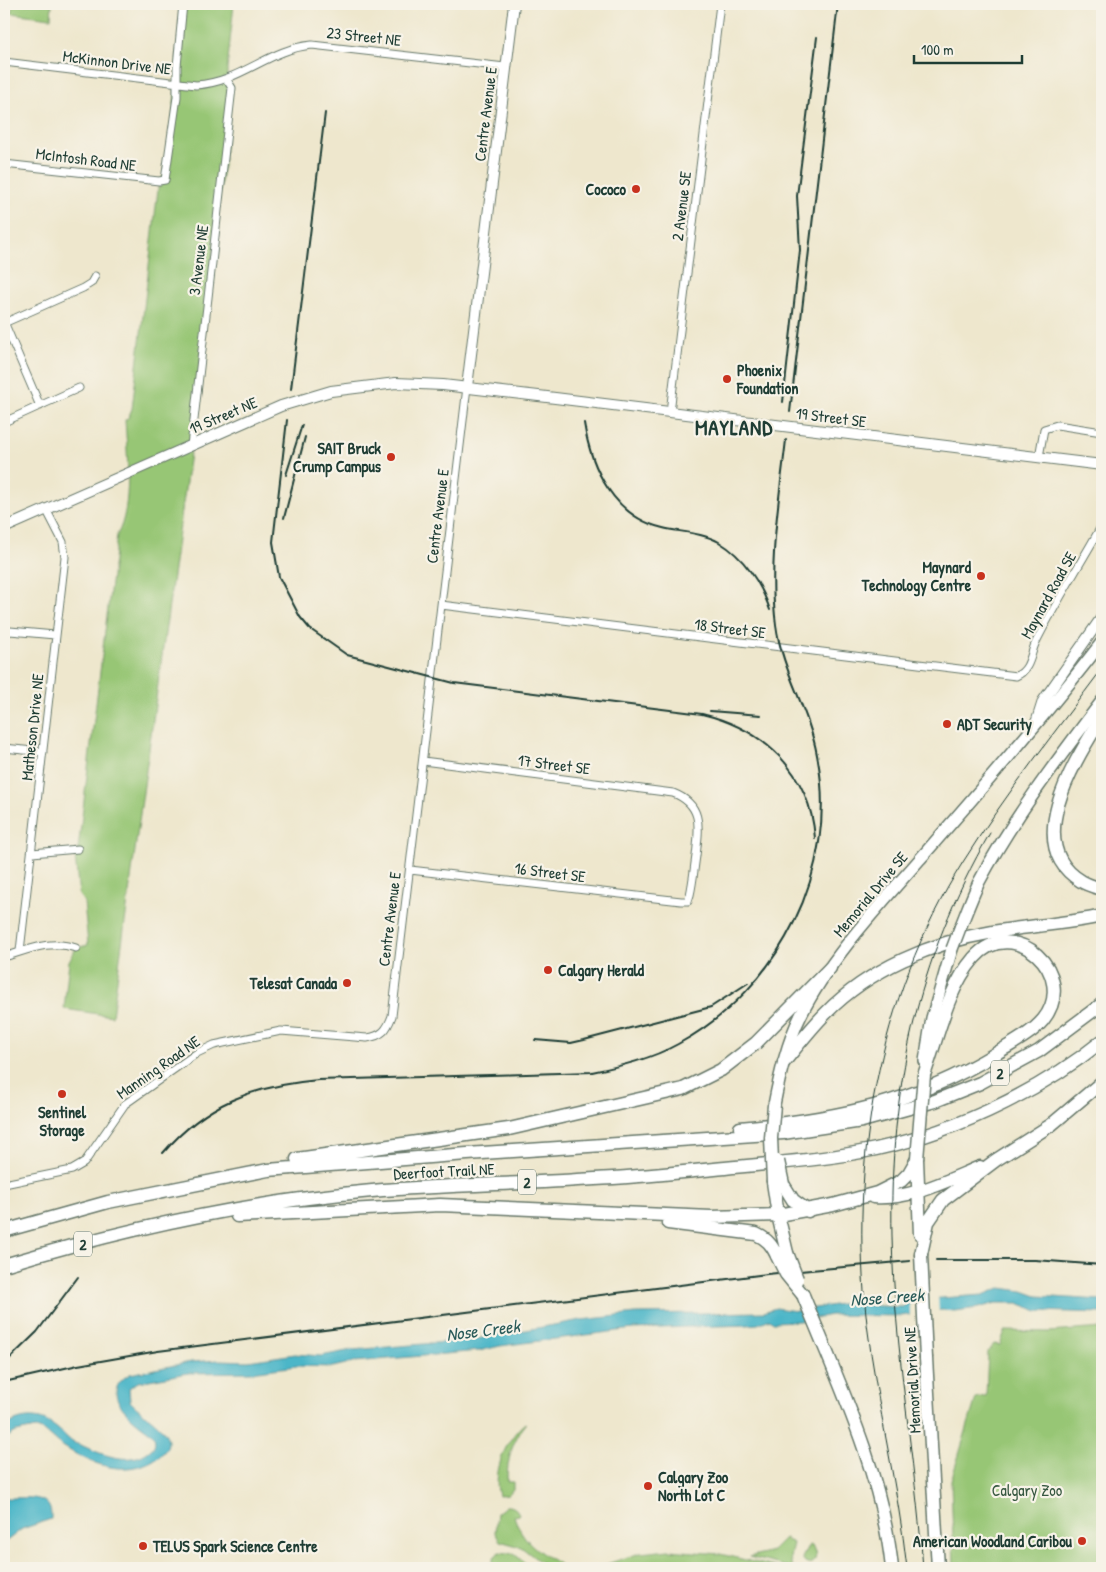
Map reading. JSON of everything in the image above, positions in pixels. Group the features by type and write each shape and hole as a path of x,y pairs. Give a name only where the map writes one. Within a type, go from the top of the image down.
{"highway":[{"path":"1102,717 1065,785 1053,825 1057,853 1065,866 1081,881 1102,889"},
{"path":"784,1062 827,1012 842,998 914,955 944,944 992,932 1102,916"},
{"path":"703,1137 739,1128 806,1122 866,1109 906,1097 982,1062 1032,1031 1044,1019 1049,1010 1053,996 1053,982 1048,967 1038,954 1016,943 1000,942 975,956 957,986 924,1075 917,1159 918,1190"},
{"path":"268,1170 292,1159 509,1129 683,1089 721,1070 756,1043 830,968"},
{"name":"Deerfoot Trail NE","path":"4,1231 108,1202 268,1170 703,1137 783,1133 884,1116 942,1098 996,1075 1057,1039 1102,1004"},
{"name":"Deerfoot Trail NE","path":"4,1265 163,1223 276,1202 372,1191 594,1179 705,1170 813,1160 892,1146 946,1130 1028,1090 1058,1074 1102,1041"},
{"path":"921,1254 928,1222 936,1207 996,1160 1051,1125 1102,1082"},
{"name":"Memorial Drive SE","path":"774,1105 771,1138 778,1183 778,1215"},
{"path":"163,1223 242,1216 440,1205 711,1217 778,1215 868,1196 901,1181 909,1173 917,1159"},
{"path":"868,1196 892,1198 996,1160"},
{"path":"778,1183 793,1200 808,1210"},
{"name":"Memorial Drive NE","path":"918,1190 938,1568"},
{"path":"551,1210 756,1234 764,1237 782,1254"},
{"path":"778,1215 786,1274 803,1295 864,1450 880,1502 892,1568"}],"main road":[{"name":"Memorial Drive SE","path":"774,1105 784,1062 802,1014 830,968 1102,642"},
{"path":"924,1075 932,1018 952,949 979,883 1014,824 1072,740 1102,701"}],"street":[{"path":"176,83 183,4"},
{"name":"Centre Avenue E","path":"385,1031 392,1016 514,4"},
{"name":"2 Avenue SE","path":"670,412 720,4"},
{"name":"23 Street NE","path":"227,80 287,50 312,45 506,67"},
{"name":"McKinnon Drive NE","path":"4,62 176,83 201,85 227,80"},
{"name":"3 Avenue NE","path":"190,446 232,88 227,80"},
{"name":"McIntosh Road NE","path":"4,164 159,181 165,180 173,130 176,83"},
{"path":"40,406 4,322 83,288 91,283 95,276"},
{"name":"19 Street NE","path":"4,528 281,406 331,391 396,383 467,387"},
{"name":"19 Street SE","path":"467,387 1102,465"},
{"path":"4,422 79,388"},
{"path":"1039,457 1044,430 1057,425 1102,432"},
{"name":"Matheson Drive NE","path":"20,951 64,557 63,542 46,509"},
{"name":"Maynard Road SE","path":"1016,676 1023,673 1027,668 1035,645 1102,525"},
{"name":"18 Street SE","path":"441,605 1016,676"},
{"path":"1037,720 1042,701 1102,617"},
{"path":"4,633 10,631 55,635"},
{"path":"4,748 43,752"},
{"name":"17 Street SE","path":"423,761 665,792 680,796 688,801 698,820 695,861 688,901"},
{"path":"32,853 78,849"},
{"name":"16 Street SE","path":"410,870 688,901"},
{"path":"4,957 36,946 62,943 76,948"},
{"name":"Manning Road NE","path":"4,1184 72,1170 84,1163 125,1104 185,1060 210,1047 274,1032 367,1038 385,1031"}],"green space":[{"path":"13,4 52,4 51,18 11,13"},
{"path":"183,4 234,4 227,69 227,80 232,88 191,446 112,1016 64,1009 69,961 76,948 88,945 84,902 79,895 75,856 78,849 117,535 122,524 127,495 125,420 132,409 159,181 168,170"},
{"name":"Calgary Zoo","path":"1102,1328 1102,1568 954,1568 951,1481 976,1398 986,1396 988,1352 994,1344 1000,1345 1005,1331 1049,1332"},
{"path":"525,1423 509,1458 507,1482 513,1482 513,1489 508,1495 499,1496 497,1476 502,1456 512,1438"},
{"path":"506,1506 516,1509 519,1515 514,1516 528,1541 541,1553 566,1568 548,1568 521,1547 500,1541 495,1533 497,1513"},
{"path":"784,1539 793,1543 790,1558 792,1568 749,1557 772,1551"},
{"path":"809,1545 812,1546 816,1555 815,1560 810,1564 802,1558"},
{"path":"669,1550 720,1554 779,1568 723,1568 674,1562 631,1568 595,1568 640,1553"},
{"path":"500,1552 514,1554 532,1568 491,1568 494,1557"}],"water":[{"path":"1000,1288 1023,1291 1037,1296 1102,1300 1102,1313 1038,1311 1018,1303 996,1303 978,1308 955,1311 942,1310 901,1316 831,1315 799,1321 773,1322 770,1319 758,1324 747,1325 633,1329 500,1346 479,1351 354,1362 333,1367 296,1366 251,1372 188,1373 138,1382 129,1388 130,1401 160,1427 166,1434 168,1442 166,1450 157,1458 145,1464 132,1468 120,1468 95,1463 72,1452 36,1428 16,1432 4,1439 4,1427 22,1419 35,1418 44,1420 52,1425 73,1442 99,1453 116,1458 133,1458 142,1455 153,1447 155,1443 154,1437 153,1434 122,1407 117,1398 116,1390 120,1382 130,1374 191,1362 219,1360 248,1361 295,1354 321,1356 352,1350 471,1340 581,1320 636,1314 763,1312 776,1308 796,1311 840,1304 902,1307 914,1300 983,1295"},
{"path":"4,1498 36,1498 42,1500 50,1510 51,1519 22,1529 4,1543"}],"pier":[{"path":"921,1296 938,1296 939,1313 910,1318 910,1300"}],"tram line":[{"path":"907,1568 871,1355 862,1264 862,1204 867,1144 876,1084 890,1026 909,969 933,915 963,862 996,812 1102,669"},
{"path":"923,1568 894,1278 892,1182 896,1130 902,1078 912,1027 926,978 943,929 990,833"}],"railway":[{"path":"790,412 838,4"},
{"path":"783,402 800,250 797,196 817,37"},
{"path":"291,389 325,113"},
{"path":"287,420 273,542 279,577 300,617 310,629 347,655 454,683 702,714 724,721 745,730 764,742 780,757 804,793 811,814 815,838"},
{"path":"584,423 592,457 599,473 618,502 646,522 663,528 713,539 728,548 744,563 762,590 770,610"},
{"path":"286,475 302,425"},
{"path":"284,518 305,437"},
{"path":"163,1153 196,1121 214,1110 232,1100 272,1087 318,1080 592,1072 647,1058 678,1044 714,1021 746,992 772,959 794,922 810,882 819,841 822,798 817,755 808,722 779,642 774,602 775,532 786,440"},
{"path":"710,711 761,715"},
{"path":"535,1040 571,1043 711,1007 748,983"},
{"path":"936,1260 1035,1260 1102,1265"},
{"path":"4,1382 78,1365 158,1351 767,1274 910,1261"},
{"path":"4,1364 37,1332 78,1277"}],"place":[{"name":"Cococo","path":"636,189"},
{"name":"Phoenix Foundation","path":"727,379"},
{"name":"SAIT Bruck Crump Campus","path":"391,457"},
{"name":"Maynard Technology Centre","path":"981,576"},
{"name":"ADT Security","path":"947,724"},
{"name":"Calgary Herald","path":"548,970"},
{"name":"Telesat Canada","path":"347,983"},
{"name":"Sentinel Storage","path":"62,1094"},
{"name":"Calgary Zoo North Lot C","path":"648,1486"},
{"name":"American Woodland Caribou","path":"1082,1541"},
{"name":"TELUS Spark Science Centre","path":"143,1546"}],"district":[{"name":"MAYLAND","path":"734,427"}],"water label":[{"name":"Nose Creek","path":"887,1297"},
{"name":"Nose Creek","path":"483,1330"}]}
